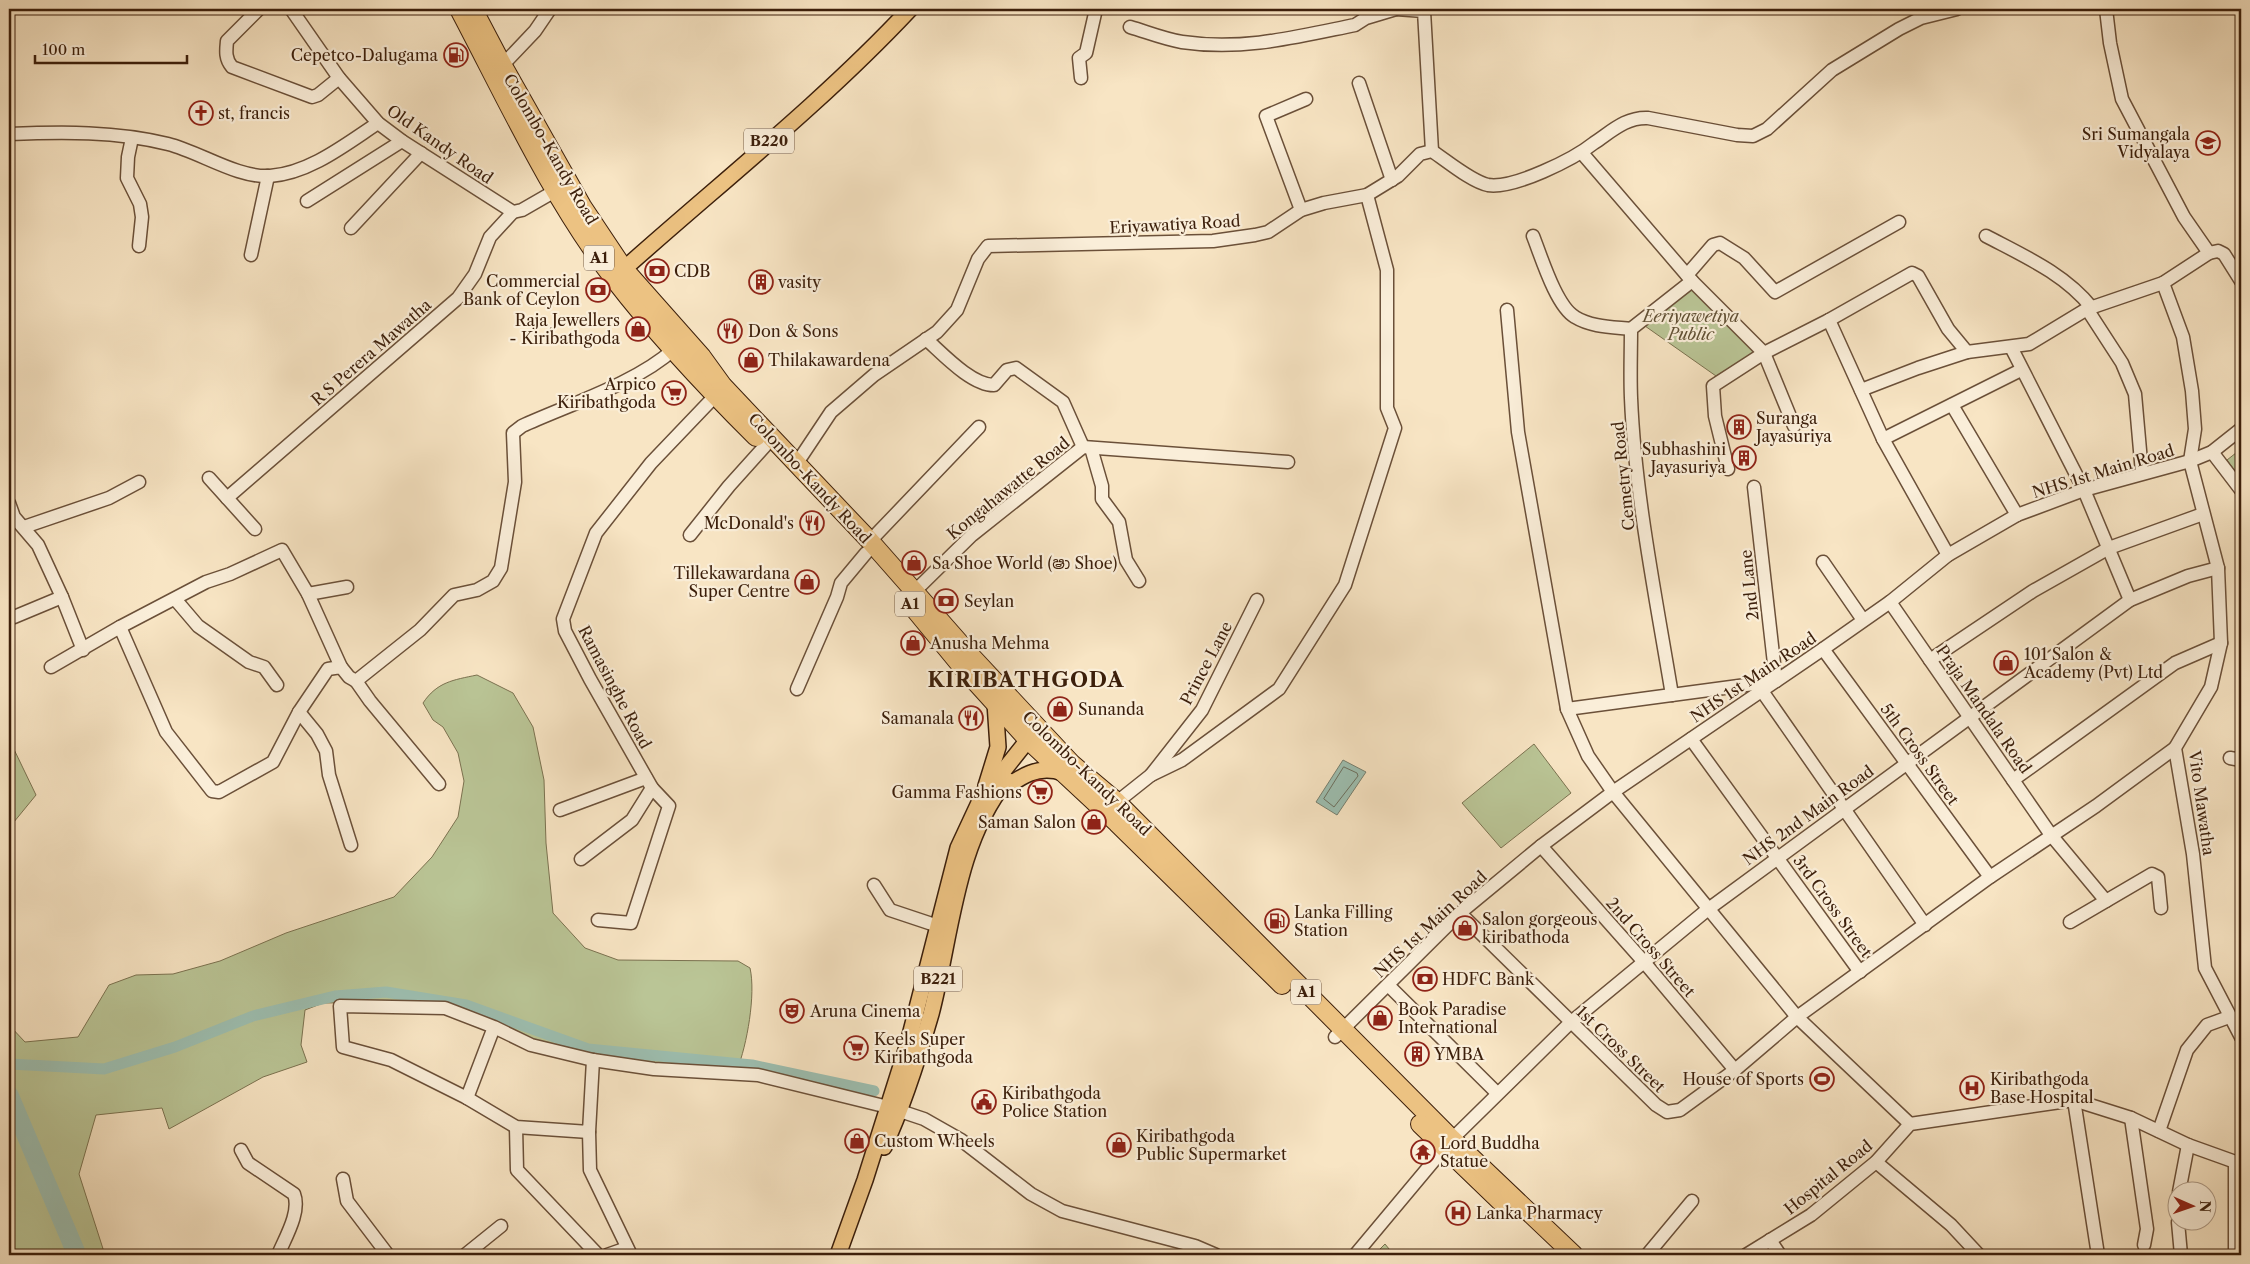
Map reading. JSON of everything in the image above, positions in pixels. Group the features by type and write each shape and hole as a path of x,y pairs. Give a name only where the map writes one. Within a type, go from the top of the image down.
{"highway":[{"name":"Colombo-Kandy Road","path":"459,9 582,206 619,274 702,357 723,386 793,467 868,547 914,592 1037,738 1063,772 1339,1034"},
{"name":"Colombo-Kandy Road","path":"473,9 498,70 555,191 674,349 715,396 765,446 793,467"},
{"name":"Colombo-Kandy Road","path":"868,547 995,703 1117,802 1339,1034 1557,1255"},
{"name":"Colombo-Kandy Road","path":"1448,1144 1574,1255"}],"main road":[{"name":"B220","path":"619,274 832,85 910,9"},
{"path":"989,793 998,747 995,703"},
{"name":"B221","path":"894,1109 907,1047 958,848 989,793 1037,738"},
{"path":"989,793 1024,774 1053,769 1063,772"},
{"name":"B221","path":"838,1255 930,1014 962,870 989,793"}],"street":[{"path":"259,9 227,40 226,55 232,67 312,96 318,95 339,78"},
{"name":"Old Kandy Road","path":"291,9 339,78 378,123 402,141 513,212"},
{"path":"498,70 535,31 550,9"},
{"path":"1081,78 1079,58 1086,53 1096,9"},
{"path":"1130,27 1179,42 1211,46 1254,45 1355,25 1366,18 1396,9 1424,11 1432,151 1476,180 1488,185 1505,184 1559,165 1582,152 1621,124 1635,118 1648,118 1737,136 1753,136 1766,129 1832,70 1906,25 1921,18 1957,9"},
{"path":"2106,9 2110,43 2122,99 2184,217 2209,253"},
{"path":"1359,83 1392,180"},
{"path":"1301,210 1266,116 1306,99"},
{"path":"9,134 71,132 169,144 250,174 268,176 287,174 322,159 378,123"},
{"path":"132,138 128,157 128,178 141,210 139,246"},
{"path":"307,201 402,141"},
{"name":"Eriyawatiya Road","path":"793,467 831,412 874,376 937,332 957,310 978,259 988,246 1213,242 1268,232 1301,210 1324,203 1367,195 1392,180 1420,154 1432,151"},
{"path":"1582,152 1689,278 1764,353 1794,426"},
{"path":"352,228 421,153"},
{"path":"251,255 268,176"},
{"path":"513,212 522,210 555,191"},
{"path":"1151,775 1182,760 1279,689 1345,585 1395,428 1387,408 1387,270 1367,195"},
{"name":"R S Perera Mawatha","path":"227,498 458,298 475,274 490,237 513,212"},
{"path":"1533,236 1554,290 1573,316 1591,324 1631,330 1689,278 1713,245 1720,243 1744,258 1774,292 1899,222"},
{"path":"1986,236 2055,273 2082,295 2122,363 2135,394 2142,473"},
{"path":"1861,390 1967,352 2029,344 2090,308 2163,283 2209,253 2218,251 2224,254 2241,281"},
{"path":"1728,469 1715,416 1713,386 1764,353 1829,320 1912,273 1918,276 1948,329 1967,352"},
{"name":"Vito Mawatha","path":"2163,283 2183,337 2192,391 2195,429 2190,461 2218,568 2221,643 2212,687 2175,748 2193,854 2205,968 2241,1037"},
{"path":"1508,310 1518,432 1567,709 1588,756 1613,792 1707,910 1797,1017 1910,1124 2074,1100 2131,1118 2188,1145 2238,1164 2235,1255"},
{"path":"1829,320 1883,438 1948,556"},
{"name":"Cemetry Road","path":"1631,330 1631,398 1637,465 1645,528 1672,695"},
{"path":"926,339 960,370 987,385 994,385 1007,370 1016,368 1063,402 1087,448 1102,486 1102,499 1118,522 1126,560 1139,581"},
{"path":"2011,347 2021,370 2084,490 2130,600"},
{"path":"356,681 371,671 420,630 454,595 477,590 493,581 501,568 515,482 513,433 522,426 634,377 662,360 674,349"},
{"path":"1883,438 2021,370"},
{"name":"Ramasinghe Road","path":"598,920 631,923 669,806 649,783 586,671 565,630 563,619 596,533 651,463 715,396"},
{"path":"1952,405 2018,516"},
{"path":"797,689 837,597 841,583 868,547 979,427"},
{"name":"NHS 1st Main Road","path":"1339,1034 1460,913 1541,846 1613,792 1890,602 1948,556 2018,516 2084,490 2190,461 2212,452 2241,429"},
{"path":"690,535 729,486 765,446"},
{"name":"Kongahawatte Road","path":"914,592 972,535 1087,448 1288,462"},
{"path":"2212,452 2241,490"},
{"path":"209,478 255,529"},
{"path":"24,527 108,498 139,482"},
{"name":"2nd Lane","path":"1754,487 1776,681"},
{"path":"9,503 14,517 38,545 62,597 83,650"},
{"path":"1930,660 2033,591 2108,548 2203,514"},
{"path":"51,667 120,627 206,582 230,574 282,550 308,594 341,667 349,677 356,681 370,701 439,784"},
{"path":"1822,562 1863,620"},
{"name":"NHS 2nd Main Road","path":"1354,1255 1448,1144 1497,1093 1570,1023 1707,910 2130,600 2188,576 2218,568"},
{"path":"308,594 347,588"},
{"path":"14,617 62,597"},
{"path":"176,599 198,626 249,662 264,668 277,685"},
{"name":"Prince Lane","path":"1117,802 1151,775 1202,710 1257,600"},
{"name":"Praja Mandala Road","path":"1890,602 2051,835 2106,901"},
{"path":"120,627 166,732 212,791 219,792 273,762 299,712 328,669 341,667"},
{"path":"2013,780 2175,663 2221,643"},
{"name":"5th Cross Street","path":"1823,649 1990,878"},
{"path":"1567,709 1776,681"},
{"path":"1762,691 1925,924"},
{"path":"299,712 317,734 326,751 329,775 351,845"},
{"name":"3rd Cross Street","path":"1691,739 1860,972"},
{"name":"1st Cross Street","path":"1460,913 1570,1023 1656,1105 1667,1112 1680,1110 1735,1070 1797,1017 1925,924 2175,748"},
{"path":"560,810 649,783"},
{"path":"581,859 632,820 649,783"},
{"name":"2nd Cross Street","path":"1541,846 1644,962 1735,1070"},
{"path":"2070,922 2152,874 2158,877 2161,908"},
{"path":"874,885 890,910 938,926"},
{"path":"1388,985 1497,1093"},
{"path":"588,1132 516,1127 467,1098 391,1060 343,1046 340,1006 444,1008 494,1027 531,1045 593,1060 654,1069 758,1075 894,1109 924,1119 962,1140 1031,1194 1062,1211 1195,1246 1216,1255"},
{"path":"2159,1131 2187,1050 2207,1025 2229,1017"},
{"path":"467,1098 494,1027"},
{"path":"593,1060 588,1132 590,1170 629,1251 607,1255"},
{"path":"2074,1100 2098,1255"},
{"path":"2131,1118 2147,1228 2144,1245"},
{"name":"Hospital Road","path":"1746,1255 1811,1215 1876,1162 1910,1124"},
{"path":"516,1127 517,1170 598,1255"},
{"path":"2181,1182 2188,1145"},
{"path":"241,1150 248,1163 294,1194 297,1202 278,1255"},
{"path":"1876,1162 1952,1225 1979,1255"},
{"path":"343,1179 347,1201 388,1255"},
{"path":"1647,1255 1692,1201"},
{"path":"465,1255 501,1226"},
{"path":"2179,1232 2181,1255"},
{"path":"1770,1240 1780,1255"}],"green space":[{"name":"Eeriyawetiya Public","path":"1690,287 1755,352 1716,376 1645,326"},
{"path":"2241,449 2241,479 2227,460"},
{"path":"477,675 513,693 533,727 544,780 546,843 553,913 585,948 618,960 738,961 750,968 752,991 750,1019 737,1070 635,1062 558,1049 410,1002 323,1003 305,1010 301,1045 307,1062 263,1077 169,1129 162,1108 96,1115 79,1174 105,1255 9,1255 9,1025 25,1042 78,1037 109,985 136,975 173,974 220,961 286,933 394,897 432,857 458,817 464,781 458,753 443,727 433,720 423,703 440,686"},
{"path":"9,739 36,795 9,828"},
{"path":"1534,744 1571,793 1501,848 1462,803"},
{"path":"1385,1244 1394,1255 1374,1255"}],"water":[{"path":"1343,760 1366,772 1337,815 1316,802"}],"waterway":[{"path":"9,1064 104,1069 175,1047 253,1016 335,996 386,992 466,1005 588,1049 752,1065 874,1091"},
{"path":"9,1095 77,1255"}],"place":[{"name":"Cepetco-Dalugama","path":"456,55"},
{"name":"st, francis","path":"201,113"},
{"name":"Sri Sumangala Vidyalaya","path":"2208,143"},
{"name":"CDB","path":"657,271"},
{"name":"vasity","path":"761,282"},
{"name":"Commercial Bank of Ceylon","path":"598,290"},
{"name":"Raja Jewellers - Kiribathgoda","path":"638,329"},
{"name":"Don & Sons","path":"730,331"},
{"name":"Thilakawardena","path":"751,360"},
{"name":"Arpico Kiribathgoda","path":"674,393"},
{"name":"Suranga Jayasuriya","path":"1739,427"},
{"name":"Subhashini Jayasuriya","path":"1744,458"},
{"name":"McDonald's","path":"812,523"},
{"name":"Sa Shoe World (ෂා Shoe)","path":"914,563"},
{"name":"Tillekawardana Super Centre","path":"807,582"},
{"name":"Seylan","path":"946,601"},
{"name":"Anusha Mehma","path":"913,643"},
{"name":"101 Salon & Academy (Pvt) Ltd","path":"2006,663"},
{"name":"Sunanda","path":"1060,709"},
{"name":"Samanala","path":"971,718"},
{"name":"Gamma Fashions","path":"1040,792"},
{"name":"Saman Salon","path":"1094,822"},
{"name":"Lanka Filling Station","path":"1277,921"},
{"name":"Salon gorgeous kiribathoda","path":"1465,928"},
{"name":"HDFC Bank","path":"1425,979"},
{"name":"Aruna Cinema","path":"792,1011"},
{"name":"Book Paradise International","path":"1380,1018"},
{"name":"Keels Super Kiribathgoda","path":"856,1048"},
{"name":"YMBA","path":"1417,1054"},
{"name":"House of Sports","path":"1822,1079"},
{"name":"Kiribathgoda Base Hospital","path":"1972,1088"},
{"name":"Kiribathgoda Police Station","path":"984,1102"},
{"name":"Custom Wheels","path":"857,1141"},
{"name":"Kiribathgoda Public Supermarket","path":"1119,1145"},
{"name":"Lord Buddha Statue","path":"1423,1152"},
{"name":"Lanka Pharmacy","path":"1458,1213"}],"district":[{"name":"KIRIBATHGODA","path":"1026,680"}]}
